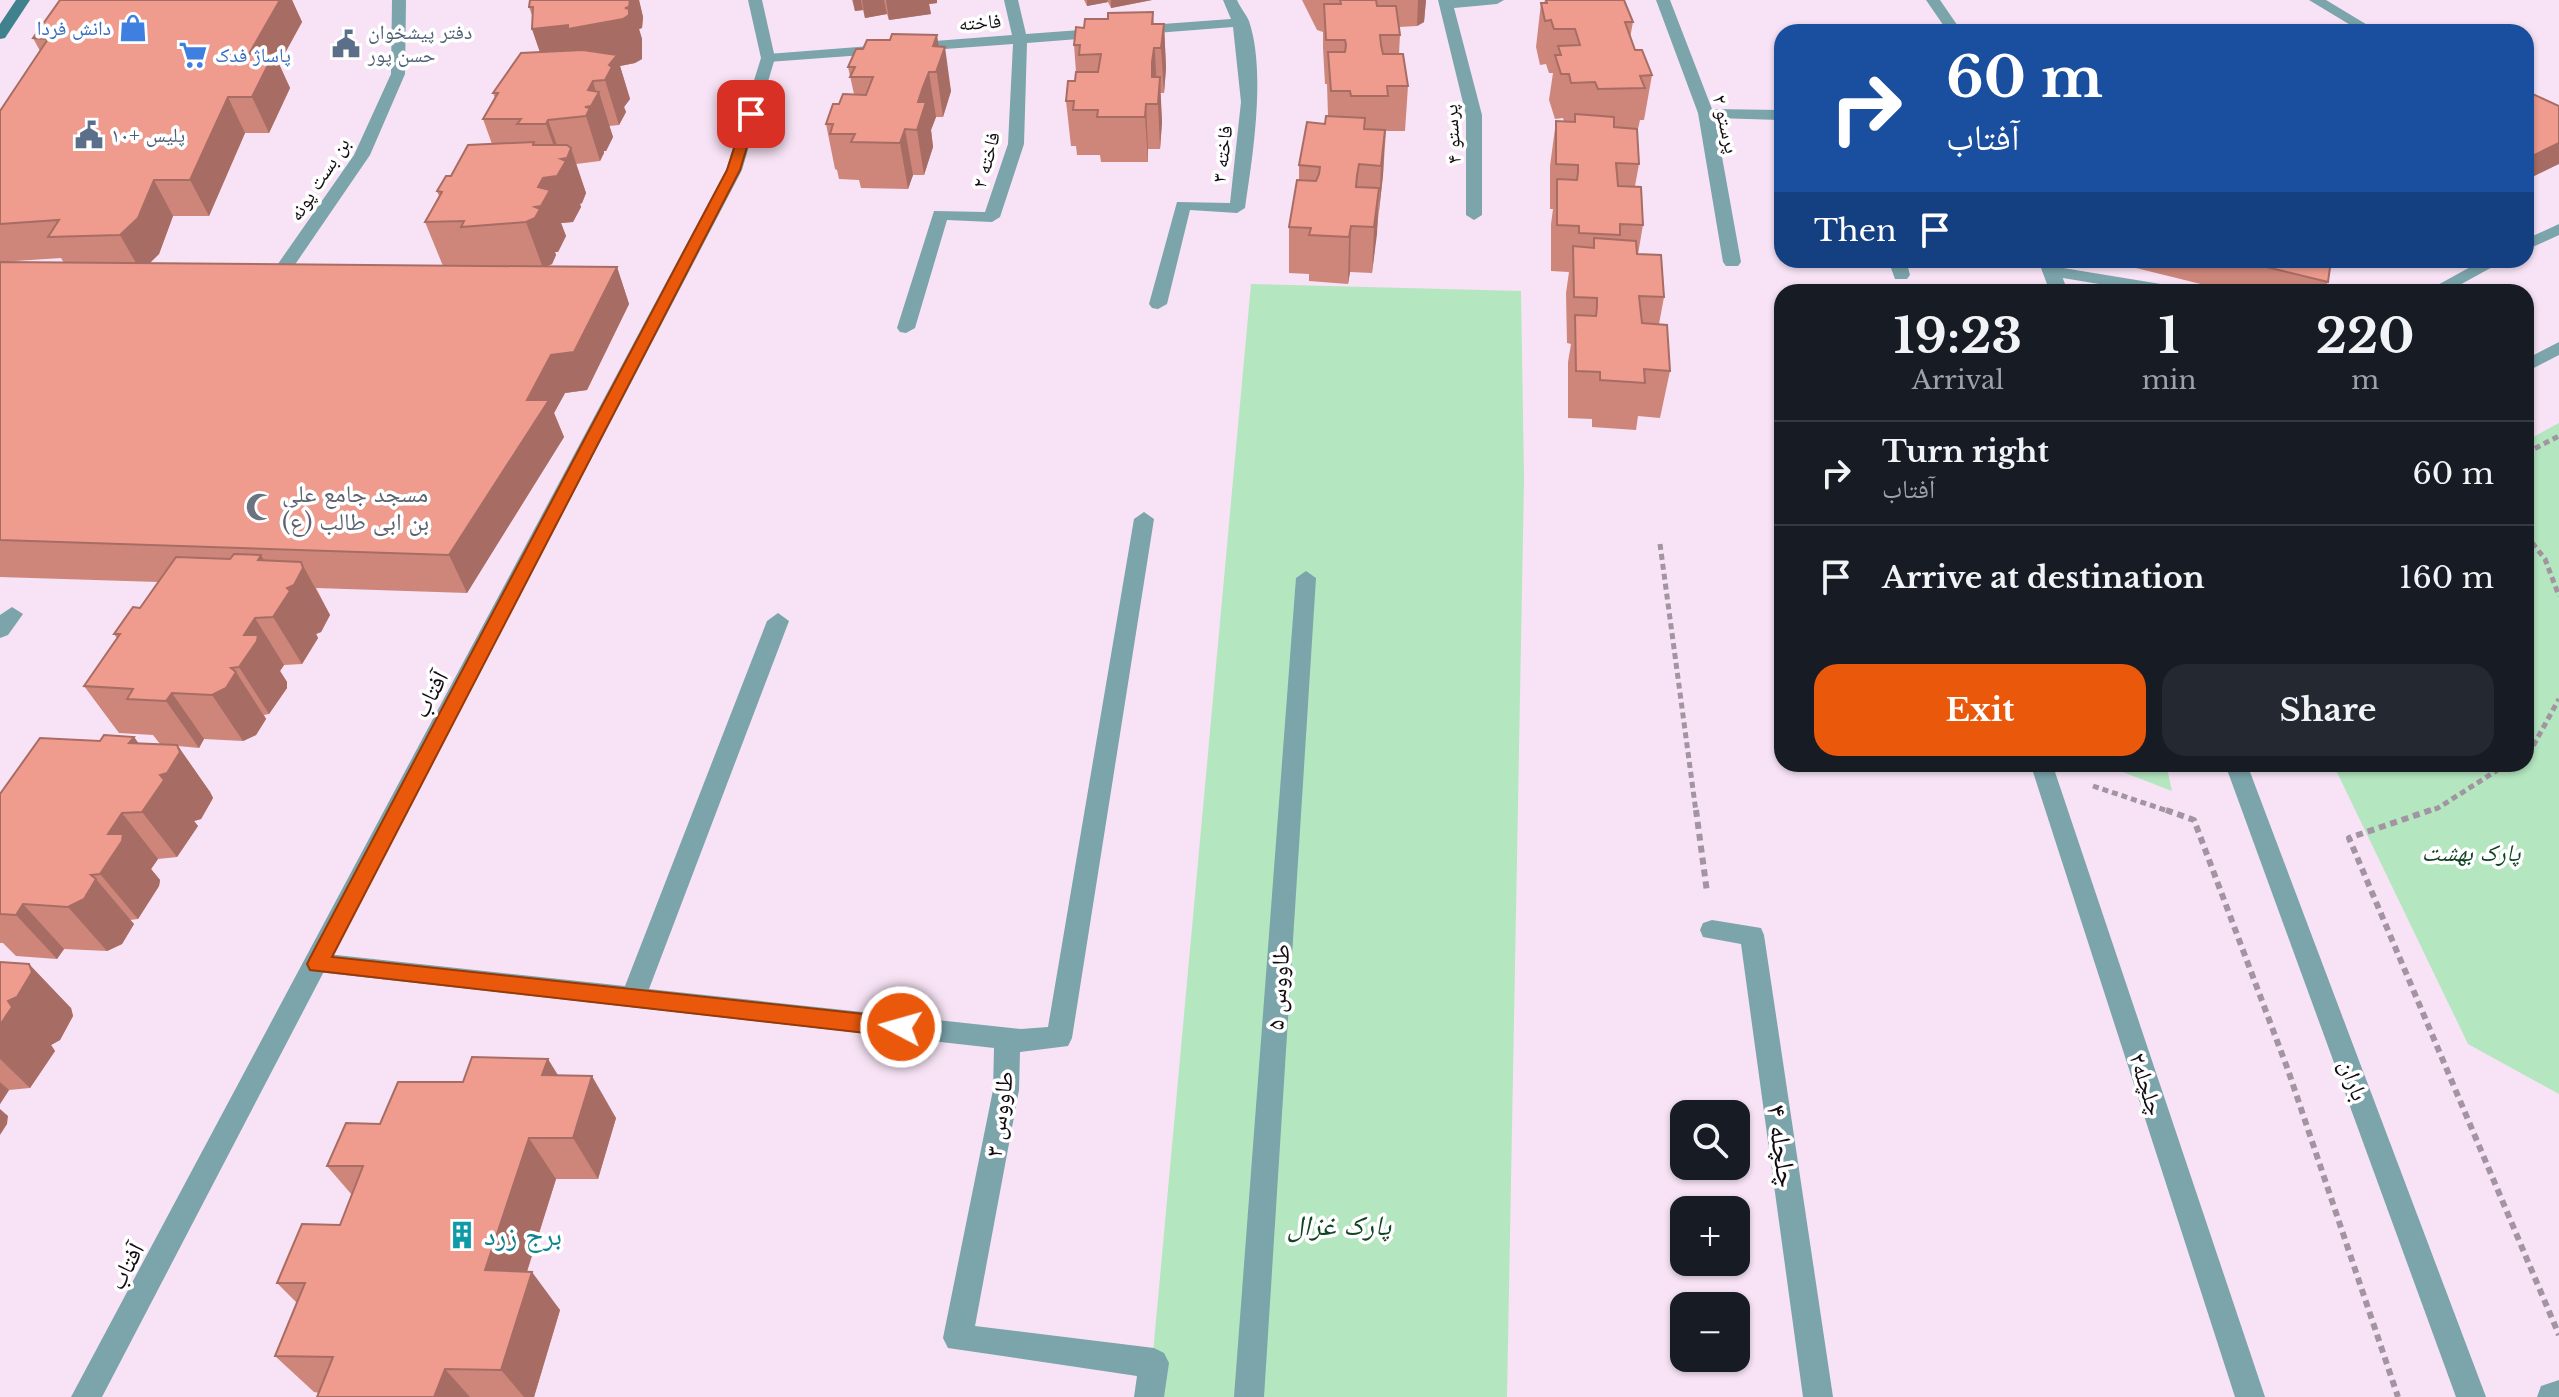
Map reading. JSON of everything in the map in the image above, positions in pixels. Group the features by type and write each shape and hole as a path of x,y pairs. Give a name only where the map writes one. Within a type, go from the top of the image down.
{"main road":[{"path":"0,35 23,0"}],"street":[{"name":"بن بست پونه","path":"275,281 362,155 398,74 399,0"},
{"name":"آفتاب","path":"86,1397 318,964 734,170 768,58 755,0"},
{"path":"1011,0 1020,39"},
{"name":"فاخته ۳","path":"1158,304 1183,205 1237,208 1249,126 1242,22 1230,0"},
{"path":"1446,2 1497,0"},
{"name":"پرستو ۲","path":"1663,0 1706,113 1732,262"},
{"path":"1933,0 1950,24"},
{"path":"2316,0 2358,24"},
{"name":"پرستو ۴","path":"1446,2 1474,115 1474,215"},
{"name":"فاخته","path":"768,58 1242,22"},
{"name":"فاخته ۲","path":"906,328 940,215 992,217 1016,144 1020,39"},
{"path":"1706,113 1774,115"},
{"path":"2534,241 2559,229"},
{"path":"2059,268 2139,284"},
{"path":"2450,284 2480,268"},
{"path":"2534,362 2559,348"},
{"name":"طاووس ۳","path":"1144,519 1059,1038 1007,1041 1006,1090 958,1338 1154,1363 1149,1397"},
{"name":"طاووس ۵","path":"1249,1397 1306,578"},
{"path":"633,998 778,621"},
{"name":"چلچله۲","path":"2044,772 2250,1397"},
{"name":"باران","path":"2239,772 2471,1397"},
{"name":"چلچله ۴","path":"1712,930 1752,935 1818,1397"},
{"path":"318,964 1020,1040"},
{"path":"2552,1397 2559,1395"}],"path":[{"path":"2534,449 2559,436"},
{"path":"2534,545 2545,559 2559,596"},
{"path":"2534,744 2559,699"},
{"path":"2044,772 2194,820 2288,1070 2398,1397"},
{"path":"2494,772 2438,808 2349,838 2559,1335"}],"green space":[{"name":"پارک غزال","path":"1251,284 1521,291 1524,480 1507,1397 1149,1397"},
{"name":"پارک بهشت","path":"2559,423 2559,1094 2468,1044 2337,772 2534,772 2534,437"},
{"path":"2123,772 2168,772 2172,791"}],"building":[{"path":"60,0 280,0 249,54 274,53 252,97 228,97 190,180 154,180 138,218 120,235 48,237 59,220 0,224 0,111 48,39 33,38"},
{"path":"530,0 630,0 629,7 625,8 629,9 629,15 623,19 568,29 568,25 532,29 533,7 529,7"},
{"path":"1340,0 1376,0 1377,6 1396,6 1400,35 1380,35 1381,45 1383,54 1403,54 1408,86 1387,86 1388,96 1351,96 1350,91 1331,91 1328,52 1345,52 1346,45 1345,40 1326,40 1324,4 1341,4"},
{"path":"1546,0 1624,0 1633,22 1625,22 1635,50 1642,50 1652,75 1640,76 1645,88 1598,89 1595,82 1571,83 1569,74 1561,74 1555,55 1561,55 1558,46 1580,45 1575,29 1554,29 1551,20 1545,21 1541,3 1547,3"},
{"path":"1153,12 1152,24 1164,24 1161,48 1154,48 1152,62 1152,77 1160,77 1158,104 1146,104 1145,117 1097,117 1098,110 1073,110 1074,101 1066,101 1068,81 1075,81 1076,72 1098,72 1101,54 1079,55 1080,45 1074,45 1076,27 1084,28 1085,19 1108,19 1108,13"},
{"path":"892,34 937,35 933,46 945,47 936,72 929,72 923,87 918,102 926,102 917,130 905,129 900,143 851,142 855,134 830,134 833,124 826,124 833,104 839,104 843,94 866,95 873,77 850,77 855,67 848,67 856,49 863,49 867,40 890,40"},
{"path":"583,50 617,55 609,65 612,67 605,80 593,81 588,90 599,92 591,106 585,107 590,108 586,116 548,120 546,124 517,124 521,119 483,119 498,93 493,93 521,53"},
{"path":"2534,95 2559,106 2559,143 2534,155"},
{"path":"1575,114 1614,117 1614,127 1637,129 1639,164 1616,163 1618,186 1641,187 1643,225 1620,224 1620,235 1579,233 1579,226 1557,225 1557,179 1577,180 1578,165 1556,164 1556,121 1575,122"},
{"path":"1326,116 1365,118 1364,129 1385,130 1381,166 1359,164 1357,176 1356,187 1379,188 1374,227 1351,226 1349,237 1309,235 1311,228 1289,227 1297,180 1316,181 1319,174 1320,167 1299,165 1307,122 1325,124"},
{"path":"534,142 533,145 567,145 571,148 567,158 561,159 566,161 557,176 543,178 538,187 550,190 541,206 535,207 540,209 535,218 526,222 461,227 464,221 425,222 442,192 437,191 446,176 451,176 468,145"},
{"path":"1594,238 1636,241 1637,254 1661,255 1664,297 1639,296 1642,323 1667,325 1670,371 1644,369 1645,383 1600,380 1600,372 1576,371 1575,315 1596,316 1597,298 1574,297 1573,246 1594,248"},
{"name":"مسجد جامع علی بن ابی طالب (ع)","path":"0,262 617,267 574,352 551,355 527,400 549,400 449,555 0,540"},
{"path":"2271,268 2330,268 2328,282"},
{"path":"234,554 261,555 258,560 301,562 303,568 294,585 287,588 290,591 273,617 255,618 244,635 258,635 257,641 239,667 231,668 236,672 226,688 212,695 172,693 166,701 127,699 133,689 84,686 120,634 114,634 133,607 140,608 176,557 230,559"},
{"path":"104,735 134,737 129,743 177,745 180,752 167,773 160,775 164,780 142,812 122,813 108,834 123,834 122,841 100,874 91,875 96,879 84,899 68,907 23,904 16,915 0,914 0,794 40,738 100,741"},
{"path":"0,962 29,964 32,972 17,997 8,1001 12,1007 0,1025"},
{"name":"برج زرد","path":"472,1057 548,1059 542,1075 592,1076 573,1138 529,1138 485,1270 532,1272 501,1370 445,1369 434,1397 317,1397 333,1357 275,1356 305,1283 277,1283 302,1224 340,1225 363,1166 327,1166 346,1123 380,1124 398,1082 463,1082"}],"place":[{"name":"دانش فردا","path":"133,28"},
{"name":"دفتر پیشخوان حسن پور","path":"346,44"},
{"name":"پاساژ فدک","path":"193,55"},
{"name":"پلیس +۱۰","path":"89,135"},
{"name":"مسجد جامع علی بن ابی طالب (ع)","path":"260,507"},
{"name":"برج زرد","path":"462,1235"}],"route":[{"path":"751,114 734,170 318,964 901,1027"}]}
